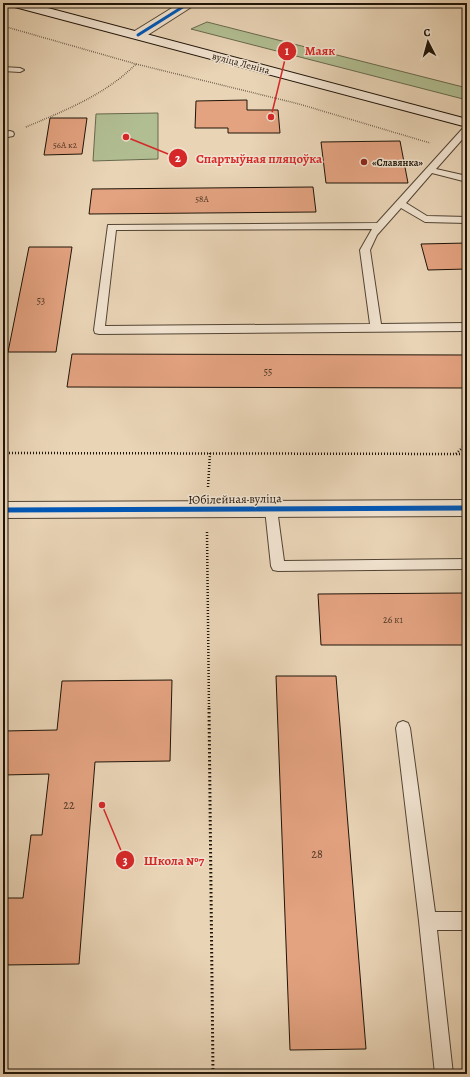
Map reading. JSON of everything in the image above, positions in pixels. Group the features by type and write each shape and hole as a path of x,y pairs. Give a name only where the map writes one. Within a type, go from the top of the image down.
{"main road":[{"name":"вуліца Леніна","path":"14,3 467,123"},
{"path":"138,36 189,3"},
{"name":"Юбілейная вуліца","path":"3,510 467,508"}],"lane":[{"path":"3,69 20,70"},
{"path":"376,328 365,250 372,234 467,129"},
{"path":"431,170 467,179"},
{"path":"400,204 425,219 467,220"},
{"path":"379,226 111,227 99,330 467,327"},
{"path":"271,509 278,566 467,564"},
{"path":"404,728 428,921 444,1074"},
{"path":"428,921 467,921"}],"path":[{"path":"3,26 136,64 299,104 450,149"},
{"path":"7,134 78,105 125,77 136,64"},
{"path":"456,454 467,443"},
{"path":"3,453 467,454"},
{"path":"210,453 207,510 213,1074"}],"green space":[{"path":"207,22 467,88 467,100 191,29"},
{"path":"158,113 158,159 93,161 96,114"}],"building":[{"path":"247,100 247,110 278,110 280,133 228,133 228,128 195,128 196,101"},
{"path":"50,118 87,118 82,154 44,155"},
{"name":"«Славянка»","path":"400,141 408,183 326,183 321,142"},
{"path":"313,187 316,212 89,214 92,189"},
{"path":"467,243 467,269 428,270 421,244"},
{"path":"29,247 72,247 56,352 8,352"},
{"path":"72,354 467,355 467,388 67,387"},
{"path":"467,593 467,645 321,645 318,594"},
{"path":"276,676 336,676 366,1049 290,1050"},
{"path":"172,680 170,761 95,762 79,964 3,965 3,898 23,898 31,835 42,835 49,774 3,775 3,731 57,730 62,681"}],"cycle path":[{"path":"138,35 189,3"},
{"path":"3,510 467,508"}],"place":[{"name":"Маяк","path":"271,117"},
{"name":"Спартыўная пляцоўка","path":"126,137"},
{"name":"«Славянка»","path":"364,162"},
{"name":"Школа №7","path":"102,805"}]}
